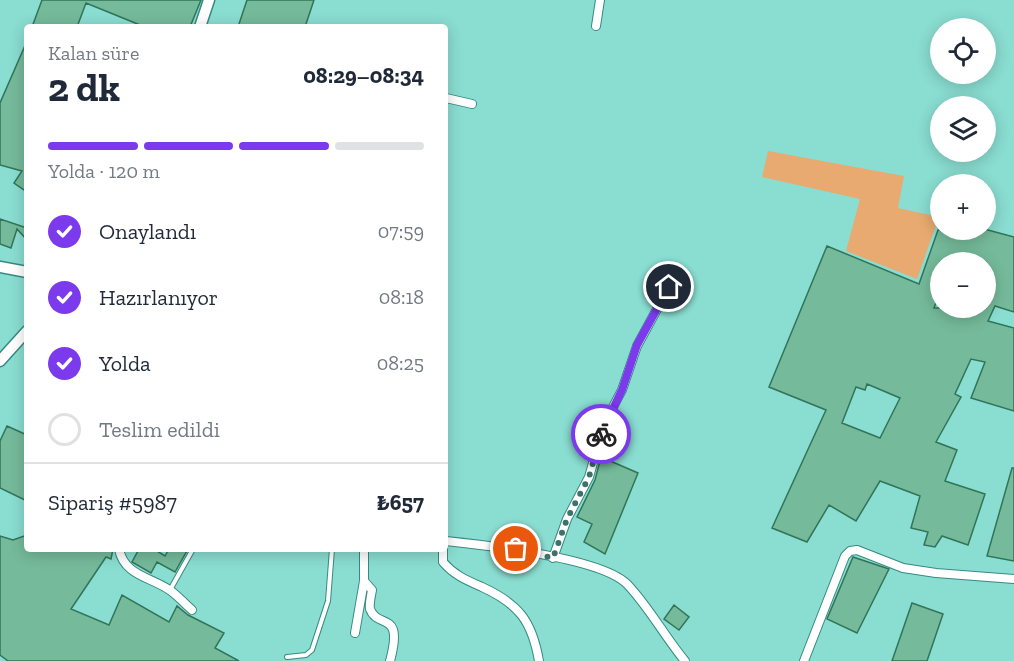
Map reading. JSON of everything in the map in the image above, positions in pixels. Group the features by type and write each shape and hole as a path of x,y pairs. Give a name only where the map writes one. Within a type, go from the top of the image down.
{"street":[{"path":"201,24 209,0"},
{"path":"596,26 600,0"},
{"path":"448,98 472,104"},
{"path":"0,267 24,271"},
{"path":"553,558 567,519 589,477 604,424 622,390 637,345 669,287"},
{"path":"0,361 24,334"},
{"path":"448,541 516,549 613,574 627,584 685,661"},
{"path":"804,661 845,556 850,551 857,550 903,568 1014,579"},
{"path":"120,552 122,562 133,572 170,590 192,610"},
{"path":"355,633 364,581 364,552"},
{"path":"443,552 443,562 452,573 489,590 524,616 535,634 539,661"},
{"path":"364,581 372,590 369,608 374,616 390,622 395,630 390,661"}],"lane":[{"path":"170,590 191,552"},
{"path":"287,657 306,655 312,650 328,602 332,552"}],"shaded area":[{"path":"768,151 904,176 898,208 930,215 931,240 917,279 846,251 860,199 762,177"}],"building":[{"path":"42,0 201,0 191,24 138,24 86,3 78,24 33,24"},
{"path":"247,0 314,0 306,24 239,24"},
{"path":"24,48 24,190 14,183 22,171 0,165 0,103"},
{"path":"0,219 24,227 24,237 17,229 11,248 0,244"},
{"path":"996,232 1014,237 1014,312 996,306 996,252 930,252 934,240 996,240"},
{"path":"827,246 919,284 930,253 930,318 989,318 988,321 1014,328 1014,411 971,398 985,362 971,359 955,394 961,397 936,442 957,450 945,481 985,494 968,545 942,536 935,547 924,545 928,532 911,528 920,496 880,481 856,521 829,505 807,542 772,528 826,410 769,387","holes":["867,384 900,398 880,438 842,423 856,387 865,390"]},
{"path":"7,426 24,434 24,500 0,488 0,441"},
{"path":"601,457 638,473 605,554 584,542 592,524 577,517 595,480"},
{"path":"1012,468 1014,468 1014,561 987,556"},
{"path":"0,536 13,540 24,536 24,552 112,552 111,559 106,557 71,609 109,625 122,595 169,622 177,606 188,615 224,633 215,648 239,661 8,661 0,655"},
{"path":"137,552 159,552 165,556 167,552 186,552 175,572 157,562 151,573 132,562"},
{"path":"853,557 889,569 857,633 827,619"},
{"path":"912,603 943,614 927,661 892,661"},
{"path":"674,605 689,617 679,630 664,619"}],"way so far":[{"path":"516,549 553,558 567,519 589,477 601,434"}],"route":[{"path":"601,434 622,390 637,345 669,287"}]}
